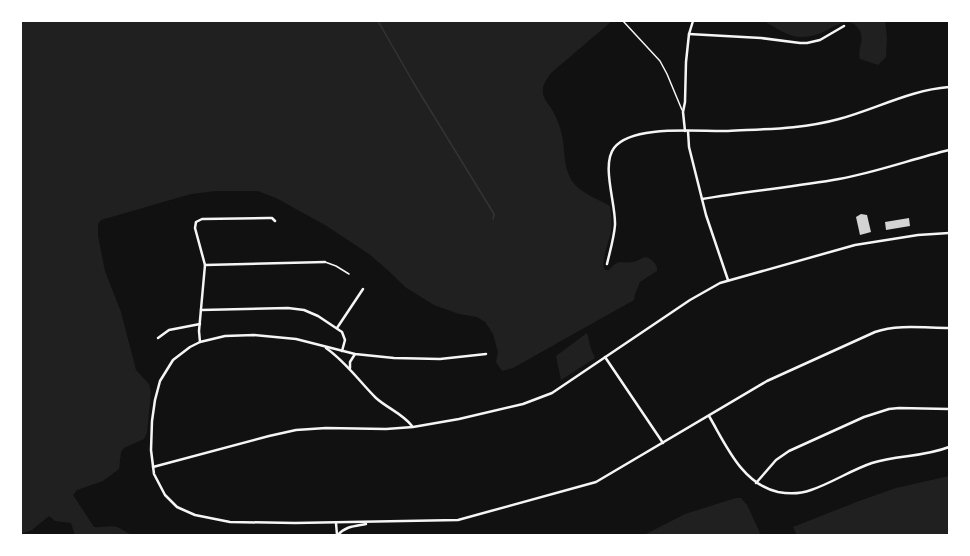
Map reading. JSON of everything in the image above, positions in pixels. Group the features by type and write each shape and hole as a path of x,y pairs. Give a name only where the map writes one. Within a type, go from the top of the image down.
{"street":[{"path":"693,21 686,62 686,102 683,112 689,146 702,199 711,232 728,280"},
{"path":"690,34 761,38 807,43 825,38 844,26"},
{"path":"607,264 615,224 609,167 612,152 619,143 637,134 785,128 817,124 859,113 917,92 949,87"},
{"path":"702,199 742,192 841,179 949,150"},
{"path":"200,342 205,265 195,224 197,220 272,218 275,221"},
{"path":"153,467 296,430 321,428 386,429 413,426 481,414 536,400 560,387 704,292 728,280 856,244 918,235 949,233"},
{"path":"205,265 325,262"},
{"path":"337,328 363,289"},
{"path":"201,310 297,309 318,316 342,332 344,337 342,351"},
{"path":"158,338 169,330 200,324"},
{"path":"486,354 424,360 394,358 355,354 284,338 254,335 225,336 200,342 185,350 173,360 160,382 155,400 152,421 151,450 157,482 165,495 177,507 195,515 216,520 243,523 336,523 458,520 596,482 776,377 875,332 900,327 949,328"},
{"path":"324,346 350,369 377,399 407,420 413,426"},
{"path":"350,369 350,362 355,354"},
{"path":"605,357 663,443"},
{"path":"756,483 776,460 789,451 864,417 889,409 899,408 949,409"},
{"path":"709,416 737,463 746,475 756,483 768,489 782,492 802,492 819,487 872,464 888,459 928,453 949,447"},
{"path":"337,535 349,527 374,522"},
{"path":"336,523 337,535"}],"lane":[{"path":"623,21 660,61 683,112"},
{"path":"325,262 336,266 349,274"}],"shaded area":[{"path":"21,21 612,21 551,73 544,84 543,94 559,125 562,135 565,162 572,181 584,192 610,206 611,229 604,257 605,270 609,270 612,266 620,262 633,262 646,257 654,262 657,267 657,271 640,282 634,300 513,368 502,371 496,362 498,352 493,334 485,322 477,317 459,314 434,305 405,287 369,254 325,225 276,198 258,191 216,191 191,194 101,220 98,224 98,236 105,271 121,312 136,370 149,384 151,392 147,433 144,439 124,448 121,452 119,469 103,481 77,490 73,495 94,527 117,527 132,535 75,535 71,523 55,521 49,516 32,530 21,534"},
{"path":"764,21 885,21 887,38 886,57 878,65 860,59 859,55 862,39 860,31 853,23 848,22 838,24 816,35 795,37 786,34"},
{"path":"587,333 595,358 561,380 556,356"},
{"path":"949,476 949,535 797,535 793,527 896,488"},
{"path":"736,498 741,498 747,505 761,535 644,535 685,514"}],"building":[{"path":"861,214 867,215 871,232 860,235 856,217"},
{"path":"909,218 910,226 886,230 885,222"}],"waterway":[{"path":"378,21 413,82 494,214 493,219"}]}
